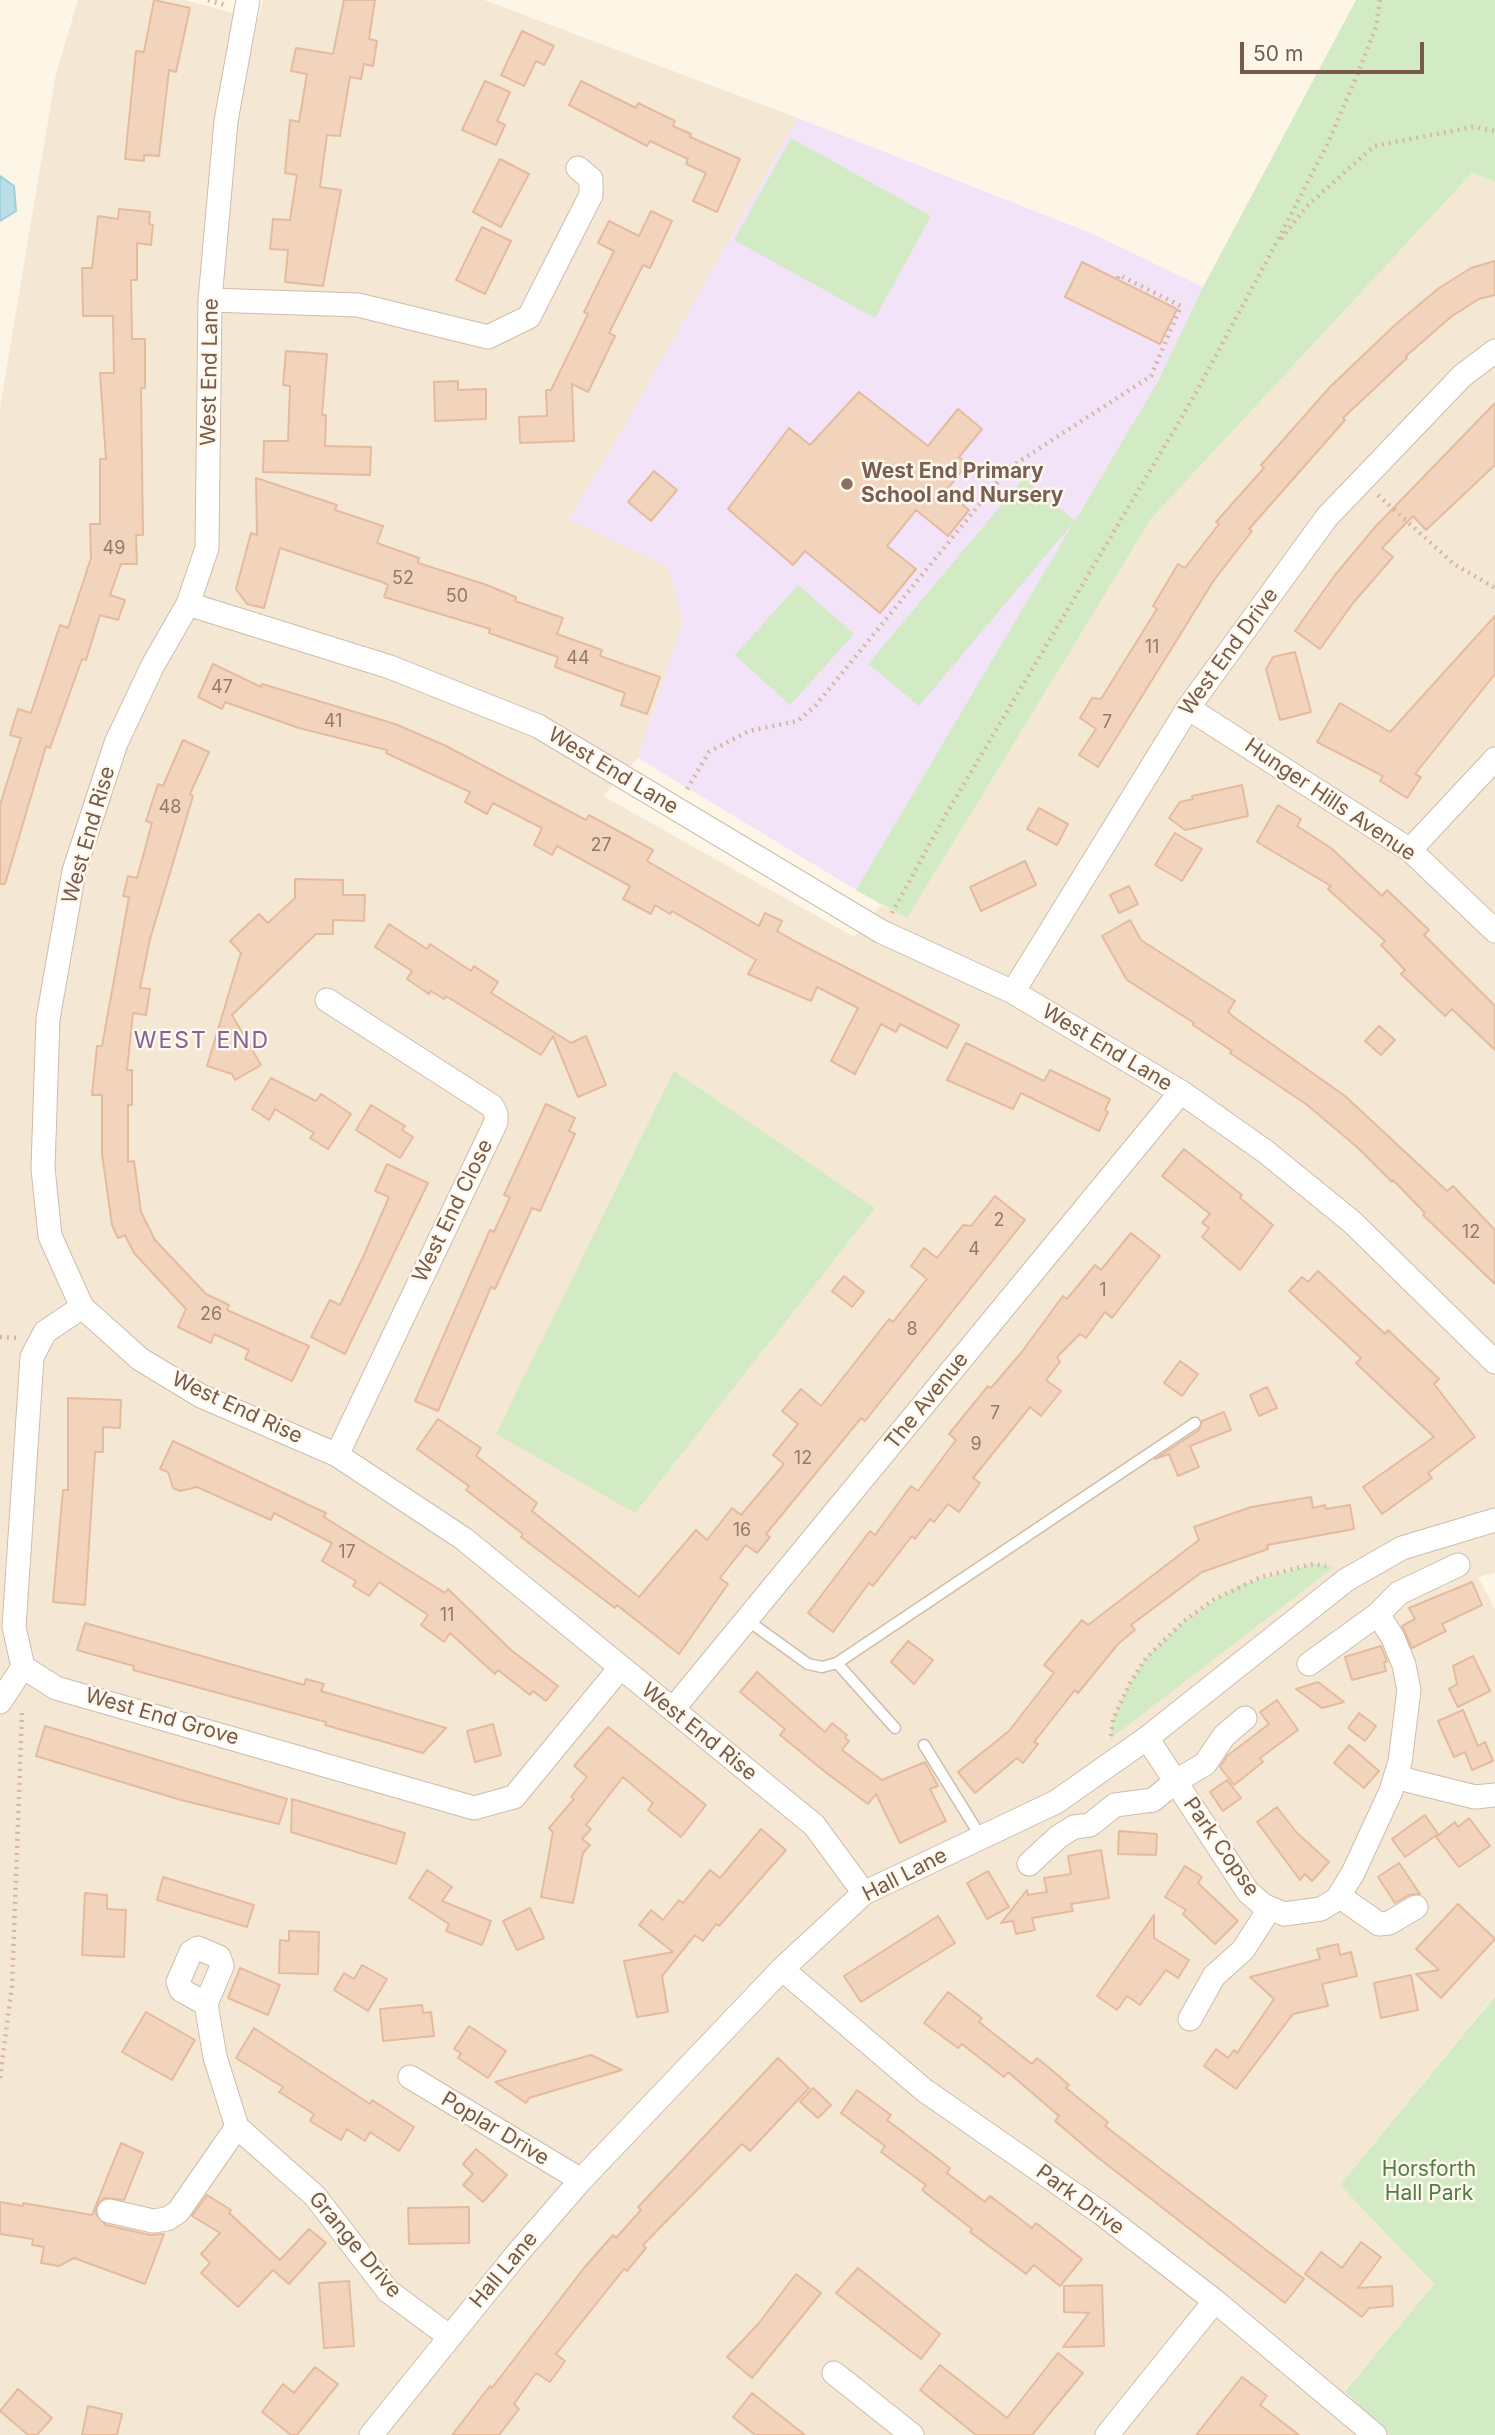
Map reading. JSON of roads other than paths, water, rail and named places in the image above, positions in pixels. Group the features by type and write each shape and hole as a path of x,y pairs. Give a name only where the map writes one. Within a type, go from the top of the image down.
{"street":[{"name":"West End Lane","path":"248,0 226,121 210,300 207,548 188,604 390,667 538,726 882,932 1013,992 1181,1092 1266,1153 1352,1222 1495,1362"},
{"path":"210,300 358,305 488,337 529,317 591,195 591,179 578,168"},
{"name":"West End Drive","path":"1013,992 1188,708 1327,517 1462,376 1495,352"},
{"name":"West End Rise","path":"188,604 153,665 116,743 74,871 48,1019 43,1168 50,1237 82,1307 140,1359 201,1396 337,1455 464,1539 814,1825 864,1893"},
{"name":"Hunger Hills Avenue","path":"1188,708 1410,850 1495,931"},
{"path":"1410,850 1495,758"},
{"name":"West End Close","path":"327,1000 492,1106 496,1114 496,1122 337,1455"},
{"name":"The Avenue","path":"673,1709 1181,1092"},
{"path":"11,1705 23,1667 13,1628 26,1478 32,1357 45,1332 82,1307"},
{"name":"Hall Lane","path":"371,2435 581,2180 782,1969 864,1893 1056,1802 1147,1738 1346,1580 1402,1548 1495,1520"},
{"path":"1309,1664 1378,1614 1399,1593 1458,1565"},
{"path":"1378,1614 1393,1638 1404,1665 1409,1690 1395,1777 1353,1873 1339,1896 1391,1940"},
{"name":"West End Grove","path":"23,1667 56,1688 474,1808 514,1797 620,1668"},
{"name":"Park Copse","path":"1029,1864 1058,1836 1073,1827 1090,1825 1115,1805 1153,1800 1176,1781 1205,1764 1224,1736 1245,1718"},
{"name":"Park Copse","path":"1147,1738 1248,1892 1270,1908 1284,1914 1321,1909 1339,1896"},
{"path":"1395,1777 1475,1797 1495,1795"},
{"path":"1370,1920 1389,1923 1416,1907"},
{"name":"Park Copse","path":"1190,2019 1214,1976 1243,1950 1270,1908"},
{"name":"Park Drive","path":"782,1969 924,2090 1101,2213 1215,2301 1375,2435"},
{"path":"109,2211 153,2221 167,2219 178,2212 237,2127 215,2057 206,2004"},
{"name":"Poplar Drive","path":"410,2077 581,2180"},
{"name":"Grange Drive","path":"237,2127 315,2196 388,2291 450,2337"},
{"path":"1107,2435 1215,2301"},
{"path":"834,2373 912,2435"}],"lane":[{"path":"747,1620 808,1664 822,1667 837,1663 1195,1423"},
{"path":"837,1663 895,1728"},
{"path":"925,1745 981,1837"}],"water":[{"path":"0,176 14,186 16,211 0,221"}],"place":[{"name":"West End Primary School and Nursery","path":"847,484"}],"district":[{"name":"WEST END","path":"202,1041"}],"park label":[{"name":"Horsforth Hall Park","path":"1429,2182"}]}
